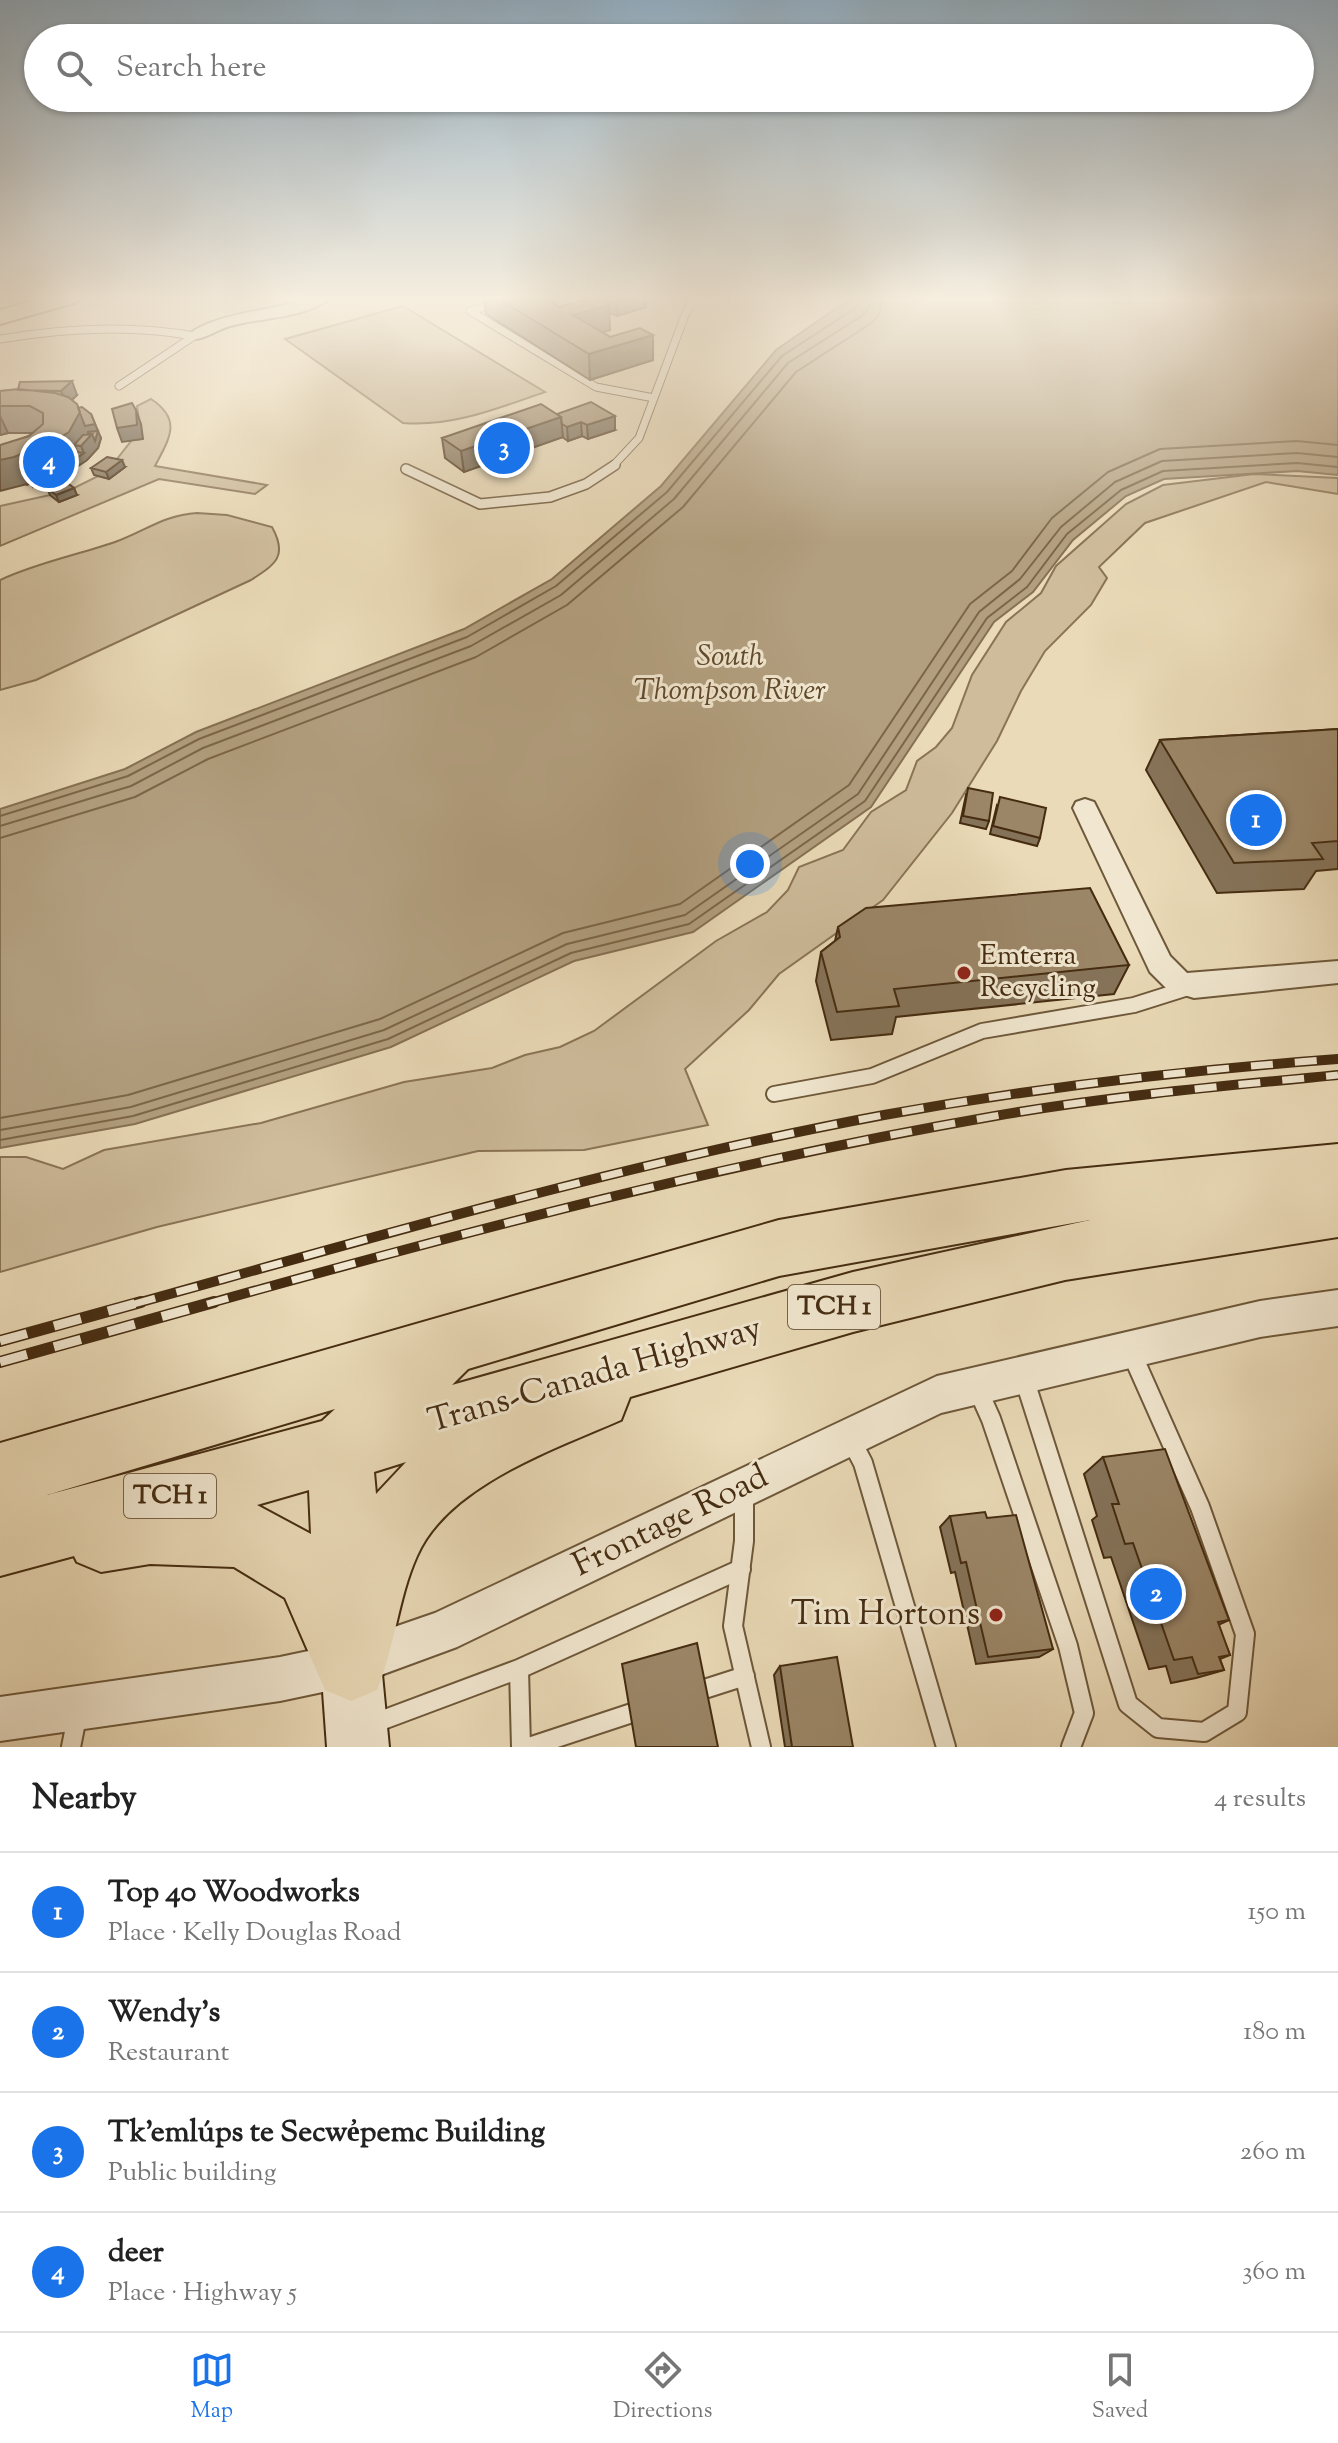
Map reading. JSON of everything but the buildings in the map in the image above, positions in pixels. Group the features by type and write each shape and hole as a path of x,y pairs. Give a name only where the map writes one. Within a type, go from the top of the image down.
{"highway":[{"name":"TCH 1","path":"0,1476 779,1248 1066,1196 1338,1169"},
{"name":"Trans-Canada Highway","path":"0,1542 340,1449 853,1302 1065,1252 1338,1210"},
{"path":"351,1664 383,1557 400,1518 424,1488 489,1447 619,1388 853,1302"},
{"path":"351,1664 340,1449 452,1343"},
{"path":"0,1553 150,1530 242,1533 310,1573 351,1664"}],"street":[{"path":"1085,808 1160,964 1178,982 1194,986 1338,972"},
{"name":"Frontage Road","path":"0,1719 75,1728 351,1664 442,1632 937,1395 1260,1319 1338,1308"},
{"path":"351,1664 358,1738"}],"lane":[{"path":"119,386 130,379"},
{"path":"582,379 596,387 654,398"},
{"path":"406,469 480,504 550,497 586,484 629,452 639,438 661,379"},
{"path":"774,1094 872,1076 982,1031 1134,1005 1194,986"},
{"path":"1023,1375 1128,1704 1158,1728 1204,1732 1237,1712 1245,1634 1200,1507 1130,1350"},
{"path":"975,1386 991,1419 1068,1646 1084,1713 1071,1747"},
{"path":"849,1437 863,1463 946,1747"},
{"path":"744,1487 744,1541 733,1626 761,1747"},
{"path":"358,1738 741,1569"},
{"path":"519,1669 521,1747"},
{"path":"529,1747 745,1676"}],"shaded area":[{"path":"341,379 523,379 545,392 458,419 403,423"},
{"path":"151,399 161,407 170,422 168,438 155,466 267,485 255,494 159,479 0,546 0,506 50,495 76,495 70,490 98,476 109,479 124,468 113,464 132,440 142,439 137,406"},
{"path":"1254,474 1338,478 1338,494 1266,482 1145,523 1099,567 1107,578 1091,605 1045,651 997,741 952,813 883,900 779,974 749,1010 685,1069 708,1125 584,1150 478,1151 157,1227 0,1272 0,1157 26,1157 63,1169 104,1150 261,1123 404,1082 492,1068 525,1055 560,1047 594,1031 716,941 767,912 788,890 799,867 843,850 871,812 906,790 917,761 936,747 952,728 972,675 1006,622 1041,593 1056,566 1126,504 1163,485"},
{"path":"197,513 227,515 272,527 279,545 277,558 251,580 36,680 0,690 0,580 115,542 164,520"}],"water":[{"name":"South Thompson River","path":"752,379 1338,379 1338,475 1297,471 1164,479 1126,496 1073,540 1033,592 994,622 871,807 693,932 574,961 391,1047 135,1124 0,1148 0,809 125,769 196,732 464,629 552,579 661,486"}],"railway":[{"path":"134,1304 507,1201 789,1134 940,1105 1053,1088 1338,1059"},
{"path":"207,1304 599,1200 895,1134 1081,1103 1338,1075"},
{"path":"0,1341 141,1302"},
{"path":"0,1362 214,1302"}],"place":[{"name":"Tk’emlúps te Secwe̓pemc Building","path":"504,448"},
{"name":"deer","path":"49,462"},
{"name":"Top 40 Woodworks","path":"1256,820"},
{"name":"Emterra Recycling","path":"964,973"},
{"name":"Wendy's","path":"1156,1594"},
{"name":"Tim Hortons","path":"996,1615"}]}
